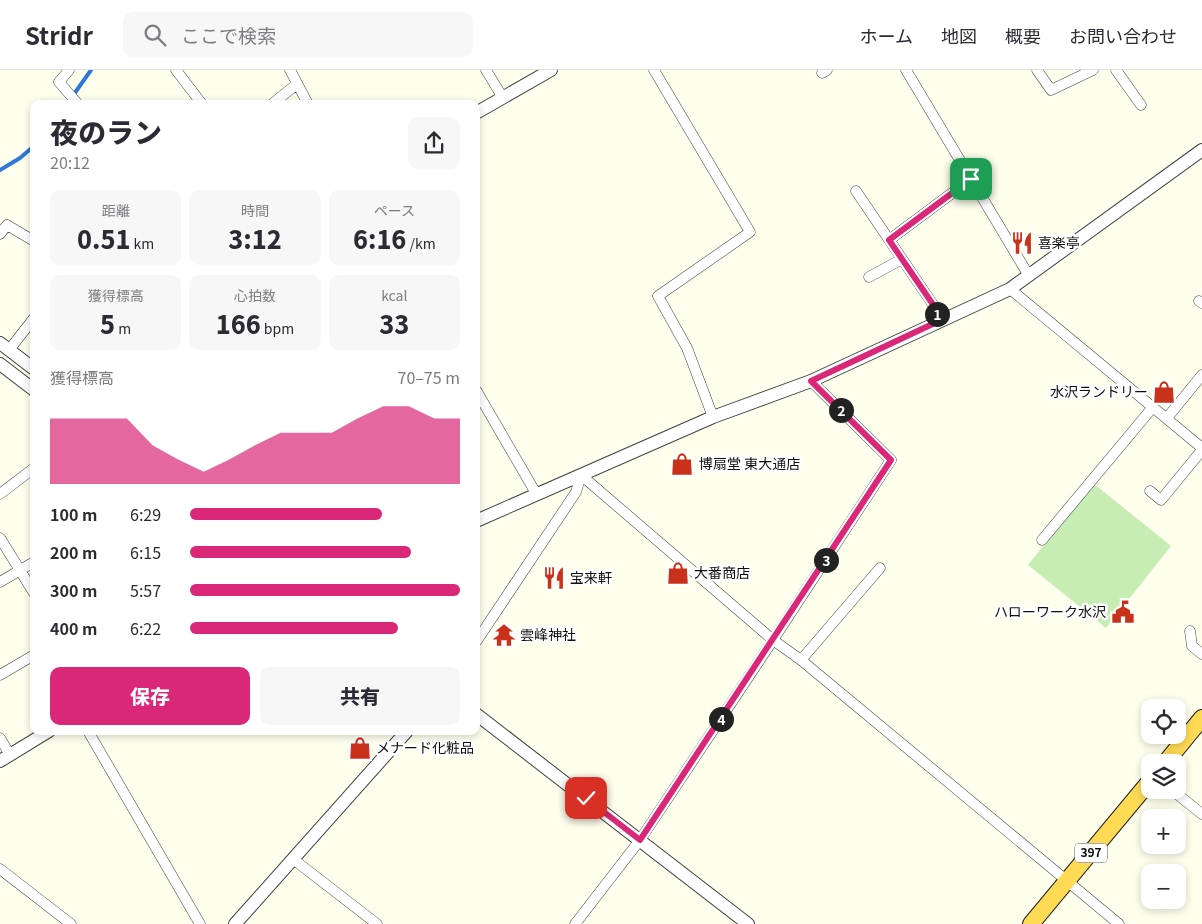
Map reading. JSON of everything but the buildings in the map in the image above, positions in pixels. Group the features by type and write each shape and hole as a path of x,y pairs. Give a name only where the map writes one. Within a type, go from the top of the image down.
{"highway":[{"path":"1173,754 1202,718"},
{"name":"397","path":"1031,924 1141,792"}],"street":[{"path":"69,70 59,82 75,100"},
{"path":"176,70 199,100"},
{"path":"290,70 306,100"},
{"path":"486,70 503,98"},
{"path":"480,111 551,70"},
{"path":"654,70 750,232 658,296 687,348 713,418"},
{"path":"906,70 1029,276"},
{"path":"1037,70 1051,90 1093,70"},
{"path":"1116,70 1140,105"},
{"path":"277,100 297,84"},
{"path":"480,519 713,418 811,381 1010,289 1200,153"},
{"path":"889,240 971,179"},
{"path":"856,191 934,306 939,321"},
{"path":"0,234 7,225 30,239"},
{"path":"869,277 902,259"},
{"path":"1010,289 1202,449 1161,500 1150,491"},
{"path":"30,322 4,346 30,366"},
{"path":"0,364 30,387"},
{"path":"1167,418 1202,375"},
{"path":"575,924 640,840 891,460 811,381"},
{"path":"480,397 537,495"},
{"path":"1042,540 1152,406"},
{"path":"0,494 30,471"},
{"path":"581,475 773,640 802,660 1119,924"},
{"path":"480,636 576,492 581,475"},
{"path":"0,538 30,586"},
{"path":"0,582 30,564"},
{"path":"802,660 880,568"},
{"path":"1190,631 1192,646 1202,654"},
{"path":"0,675 30,657"},
{"path":"480,717 748,924"},
{"path":"0,738 5,758 42,735"},
{"path":"90,735 200,924"},
{"path":"234,924 403,735"},
{"path":"1183,799 1202,814"},
{"path":"293,859 377,924"},
{"path":"0,869 71,924"}],"green space":[{"path":"1093,483 1171,546 1106,628 1028,565"}],"waterway":[{"path":"70,100 91,70"},
{"path":"0,170 30,149"}],"place":[{"name":"喜楽亭","path":"1022,243"},
{"name":"水沢ランドリー","path":"1164,392"},
{"name":"博扇堂 東大通店","path":"682,464"},
{"name":"大番商店","path":"678,573"},
{"name":"宝来軒","path":"554,578"},
{"name":"ハローワーク水沢","path":"1123,612"},
{"name":"雲峰神社","path":"504,635"},
{"name":"メナード化粧品","path":"360,748"}],"route":[{"path":"586,798 640,840 891,460 811,381 939,321 934,306 889,240 971,179"}]}
